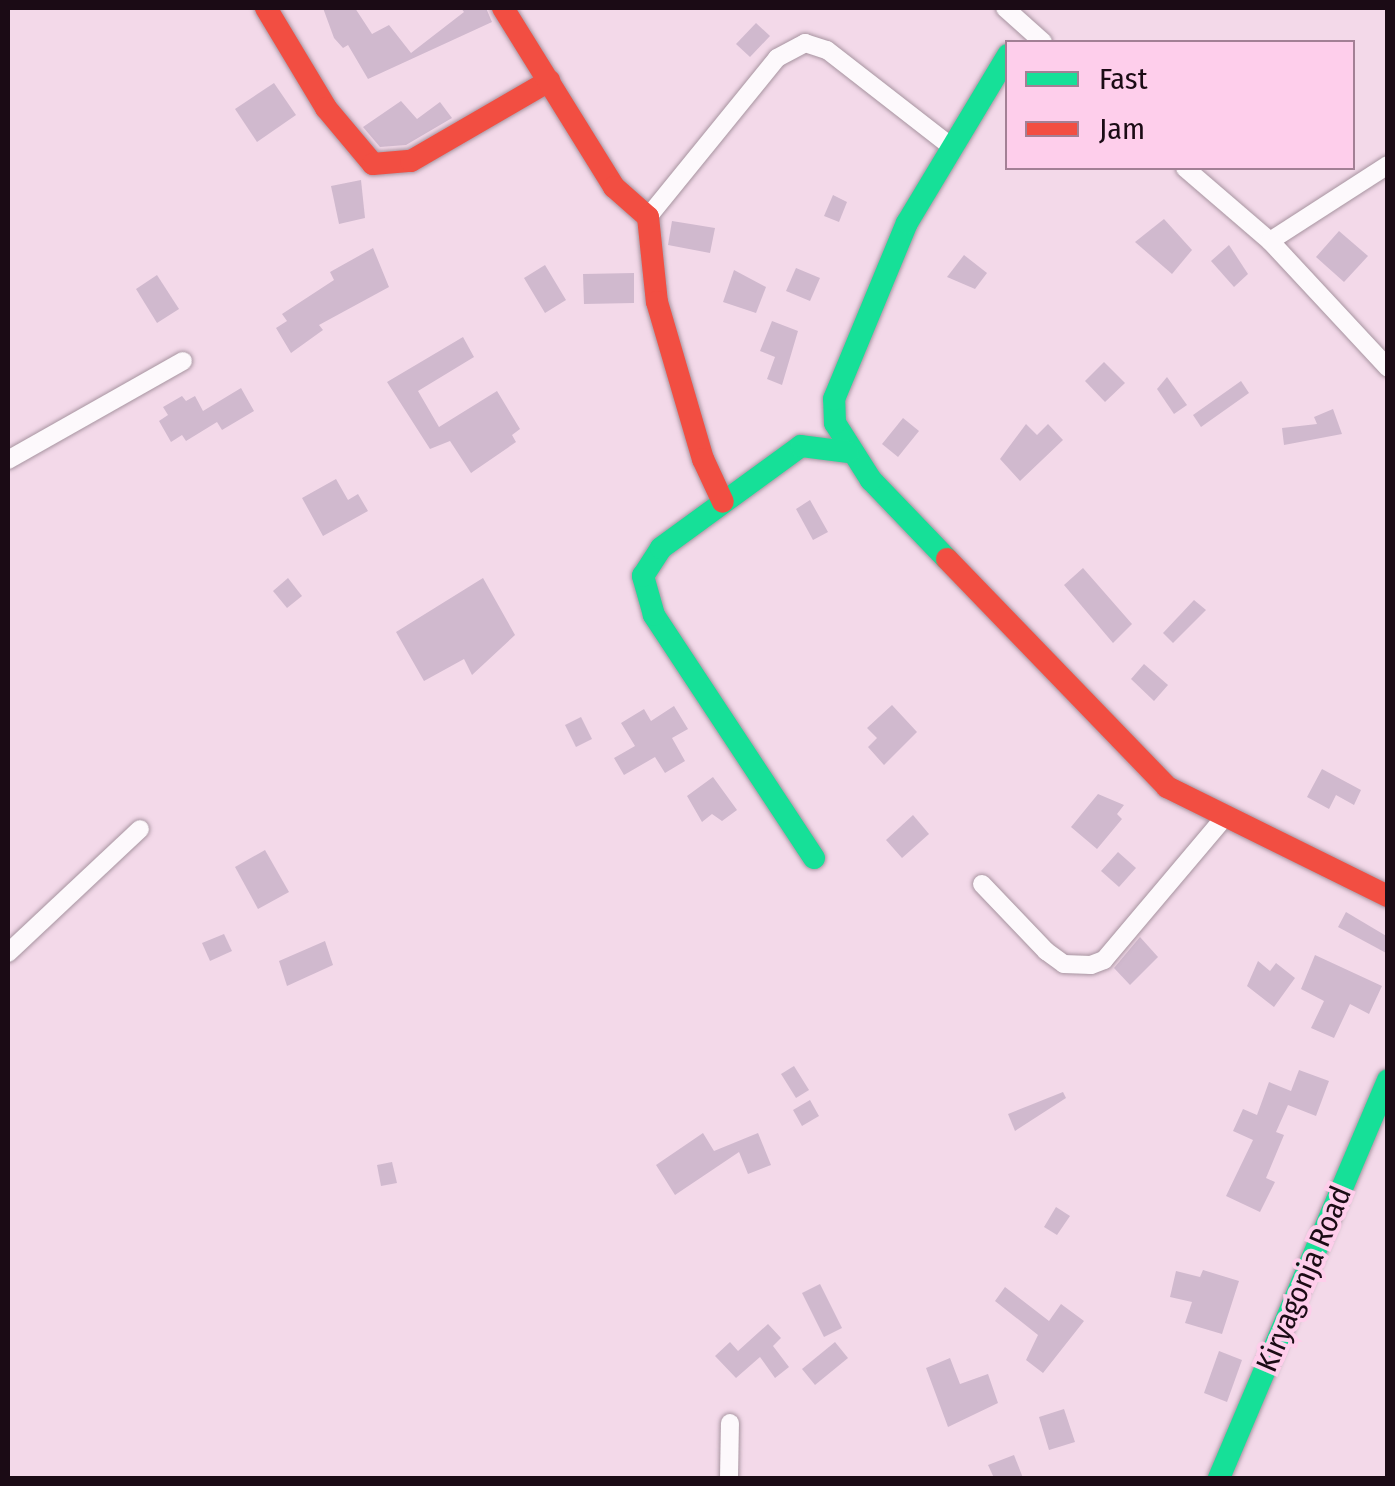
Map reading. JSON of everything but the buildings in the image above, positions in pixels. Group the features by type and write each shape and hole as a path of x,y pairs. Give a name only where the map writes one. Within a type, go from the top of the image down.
{"street":[{"path":"266,8 326,108 373,164 411,161 549,82"},
{"path":"503,8 614,188 648,217 657,302 703,459 723,502"},
{"path":"1005,8 1021,35"},
{"path":"648,217 777,58 805,42 826,50 949,145"},
{"path":"1005,60 949,145 906,223 834,399 835,423 848,452 1166,788 1388,896"},
{"path":"1270,241 1388,165"},
{"path":"1187,170 1270,241 1388,368"},
{"path":"8,460 182,360"},
{"path":"814,858 643,594 649,560 801,446 848,452"},
{"path":"982,884 1046,951 1064,964 1091,965 1104,960 1224,818"},
{"path":"8,953 140,829"},
{"name":"Kiryagonja Road","path":"1219,1478 1388,1080"},
{"path":"729,1478 730,1423"}],"traffic: fast":[{"path":"947,559 871,480 835,423 834,399 907,223 1005,60"},
{"path":"814,858 654,615 643,576 661,548 801,446 848,452"},
{"path":"1219,1478 1388,1080"}],"traffic: jam":[{"path":"266,8 326,108 373,164 411,161 549,81"},
{"path":"503,8 614,187 648,217 657,302 703,459 723,502"},
{"path":"947,559 1167,787 1388,896"}]}
